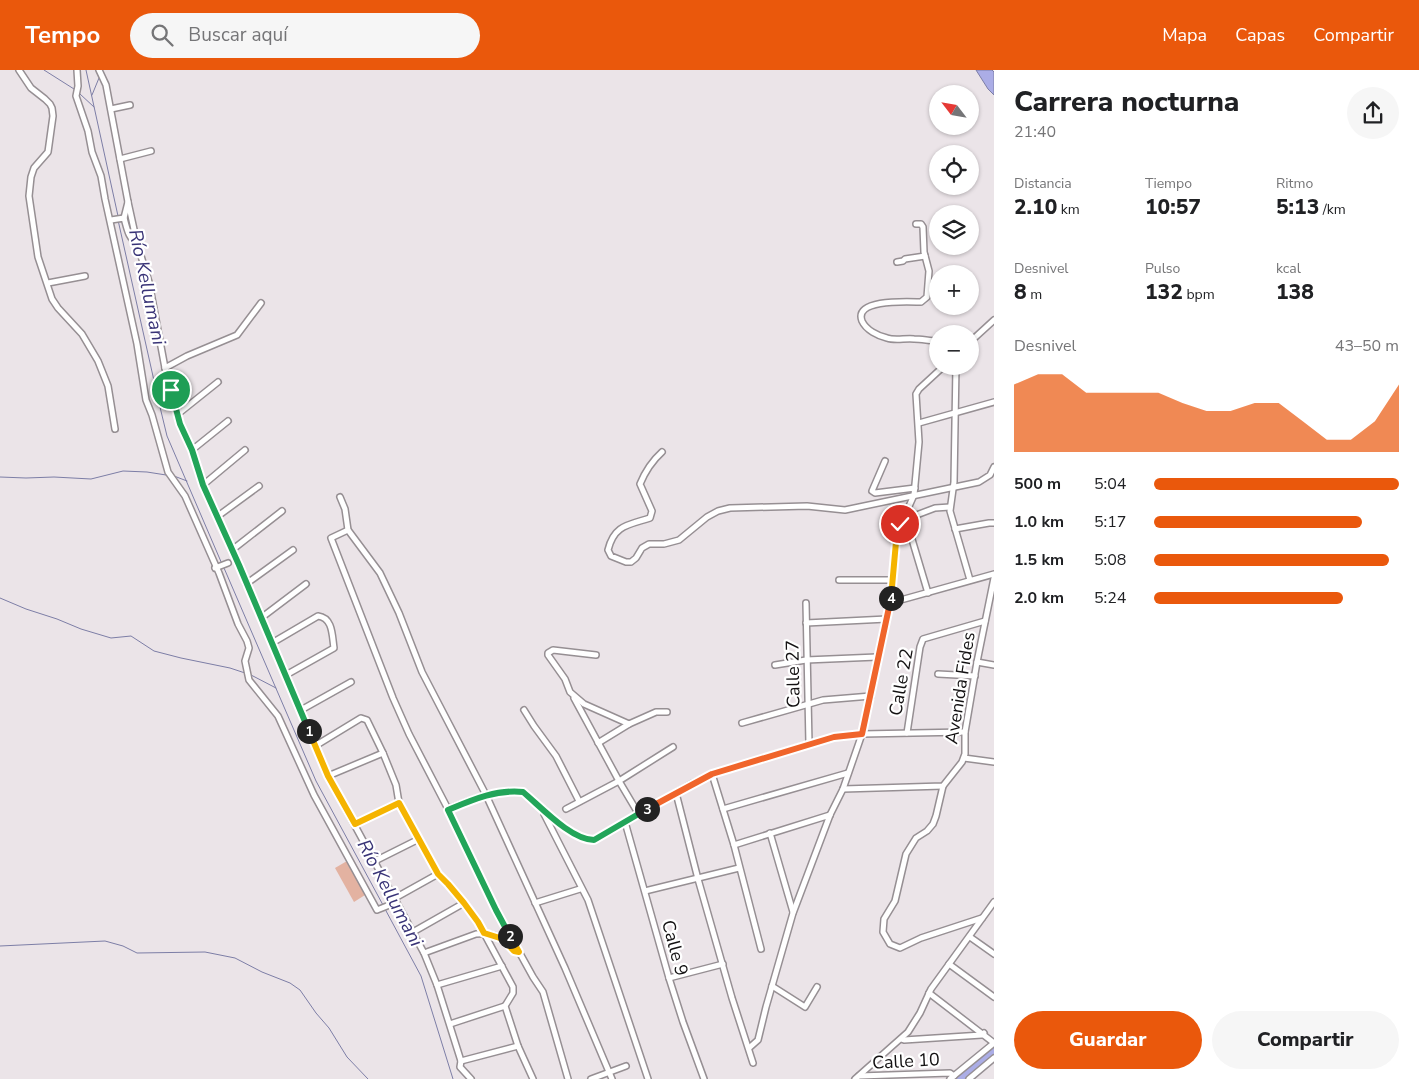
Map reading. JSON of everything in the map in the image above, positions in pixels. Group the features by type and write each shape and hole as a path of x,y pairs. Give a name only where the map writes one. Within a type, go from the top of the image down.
{"street":[{"path":"19,70 31,88 45,99 52,108 53,116 48,152 34,168 29,186 36,246 52,299 82,334 101,367 108,386 116,428"},
{"path":"77,70 78,86 76,96 88,131 92,152 118,219 146,400 168,472 186,496 222,566 219,573 249,648 245,661 249,680 278,716 300,768 377,910 385,908 395,898 438,874"},
{"path":"101,72 111,109 128,202 149,282 164,368 180,424 192,450 203,485 262,618 328,776 424,953 450,1024 461,1061 460,1068 471,1079"},
{"path":"111,109 130,105"},
{"path":"120,159 151,151"},
{"path":"118,219 128,202"},
{"path":"118,219 132,240 138,243"},
{"path":"916,224 921,224 924,227 925,256 929,271 925,299 921,302 891,301 883,303 865,309 861,315 861,320 870,330 888,339 929,341"},
{"path":"897,262 903,261 905,258 925,256"},
{"path":"48,283 85,276"},
{"path":"164,368 237,335 261,303"},
{"path":"979,334 994,320"},
{"path":"749,1048 758,1040 793,912 830,815 843,789 862,734 890,603 898,531 914,495 919,423 917,392 935,375"},
{"path":"956,375 957,413 950,511 970,580"},
{"path":"178,414 218,382"},
{"path":"919,423 994,402"},
{"path":"192,450 228,421"},
{"path":"203,485 246,450"},
{"path":"662,452 643,475 640,484 652,511 650,518 616,531 608,550 611,556 631,562 642,548 649,544 664,544 679,540 707,517 718,511 730,508 807,506 845,510 979,482 990,475 994,468"},
{"path":"885,461 872,491 875,493 915,488"},
{"path":"218,516 259,486"},
{"path":"340,497 345,509 348,530 380,573 399,613 422,672 486,795 565,968 612,1079"},
{"path":"905,518 935,508 950,507"},
{"path":"232,550 282,511"},
{"path":"905,518 928,593"},
{"path":"955,529 994,523"},
{"path":"348,530 331,538 393,698 496,910 543,992 568,1079"},
{"path":"246,584 293,550"},
{"path":"890,603 970,580 994,576"},
{"name":"Avenida Fides","path":"943,786 964,758 965,732 974,676 994,576"},
{"path":"839,580 892,580"},
{"path":"262,618 306,584"},
{"name":"Calle 27","path":"806,603 808,744"},
{"path":"272,643 318,616 324,617 329,622 334,648 286,675"},
{"path":"806,623 887,618"},
{"name":"Calle 22","path":"907,733 920,647 923,639 985,621"},
{"path":"596,655 553,650 548,653 565,679 570,692 638,813"},
{"path":"775,665 806,660 877,657"},
{"path":"977,662 994,665"},
{"path":"938,674 974,676"},
{"path":"301,710 351,682"},
{"path":"570,692 584,704 629,724"},
{"path":"742,723 823,700 871,696"},
{"path":"524,710 556,756 579,801"},
{"path":"598,743 629,724 656,712 667,712"},
{"path":"315,746 361,718 367,720 384,753 396,785 399,803 438,874 478,922 513,987 513,993 505,1006 450,1024"},
{"path":"448,810 486,795 515,791 523,792 564,826 586,840 594,840 638,813 712,774 808,744 834,737 862,734 965,732"},
{"path":"566,809 619,781 674,746"},
{"path":"328,776 384,753"},
{"path":"964,758 994,762"},
{"path":"723,809 848,773"},
{"path":"712,774 734,845 761,948"},
{"path":"843,789 943,786 933,824 927,831 916,838 906,854 895,901 884,919 883,932 890,944 900,948 921,938 982,918"},
{"path":"676,793 698,879 732,998 753,1063"},
{"path":"355,824 399,803"},
{"path":"544,809 544,814 558,838 580,888 588,900 648,1079"},
{"path":"734,845 830,815"},
{"name":"Calle 9","path":"625,822 669,978 704,1079"},
{"path":"770,833 793,912"},
{"path":"375,861 419,839"},
{"path":"645,891 739,868"},
{"path":"535,903 580,888"},
{"path":"857,1078 901,1039 920,1013 931,989 982,918 992,909 994,902"},
{"path":"413,932 464,903"},
{"path":"424,953 476,934 484,933 503,939 514,951 519,952"},
{"path":"970,937 994,954"},
{"path":"669,978 723,964"},
{"path":"949,964 994,997"},
{"path":"437,985 502,966"},
{"path":"772,986 805,1007 817,987"},
{"path":"930,993 984,1033 994,1043 952,1077"},
{"path":"505,1006 518,1046 533,1079"},
{"path":"901,1039 982,1035 984,1033"},
{"path":"461,1061 518,1046"},
{"path":"969,1079 994,1058"},
{"path":"591,1079 608,1071 626,1066"},
{"name":"Calle 10","path":"857,1078 950,1073 952,1077"}],"shaded area":[{"path":"347,861 365,895 354,902 335,868"}],"water":[{"path":"976,70 992,70 994,72 994,95 988,89"}],"waterway":[{"path":"44,70 74,89"},
{"name":"Río Kellumani","path":"86,70 118,216"},
{"path":"92,95 99,78"},
{"path":"80,94 94,107"},
{"name":"Río Kellumani","path":"118,220 167,436 222,564"},
{"path":"0,477 91,479 123,471 166,475"},
{"path":"174,476 187,481"},
{"name":"Río Kellumani","path":"224,568 316,781 383,905"},
{"path":"0,598 81,629 111,638 131,636 154,651 245,673"},
{"path":"251,675 276,688"},
{"name":"Río Kellumani","path":"385,909 421,976 453,1079"},
{"path":"0,946 105,941 123,946 137,953 205,952 235,958 262,972 290,983 300,990 329,1028 347,1057 368,1079"},
{"path":"960,1079 994,1051"}],"route":[{"path":"171,390 180,424 192,450 203,485 262,618 328,776 355,824 399,803 438,874 464,903 484,933 503,939 514,951 519,952 496,910 448,810 486,795 515,791 523,792 564,826 586,840 594,840 638,813 712,774 834,737 862,734 890,603 896,542 900,524"}]}
